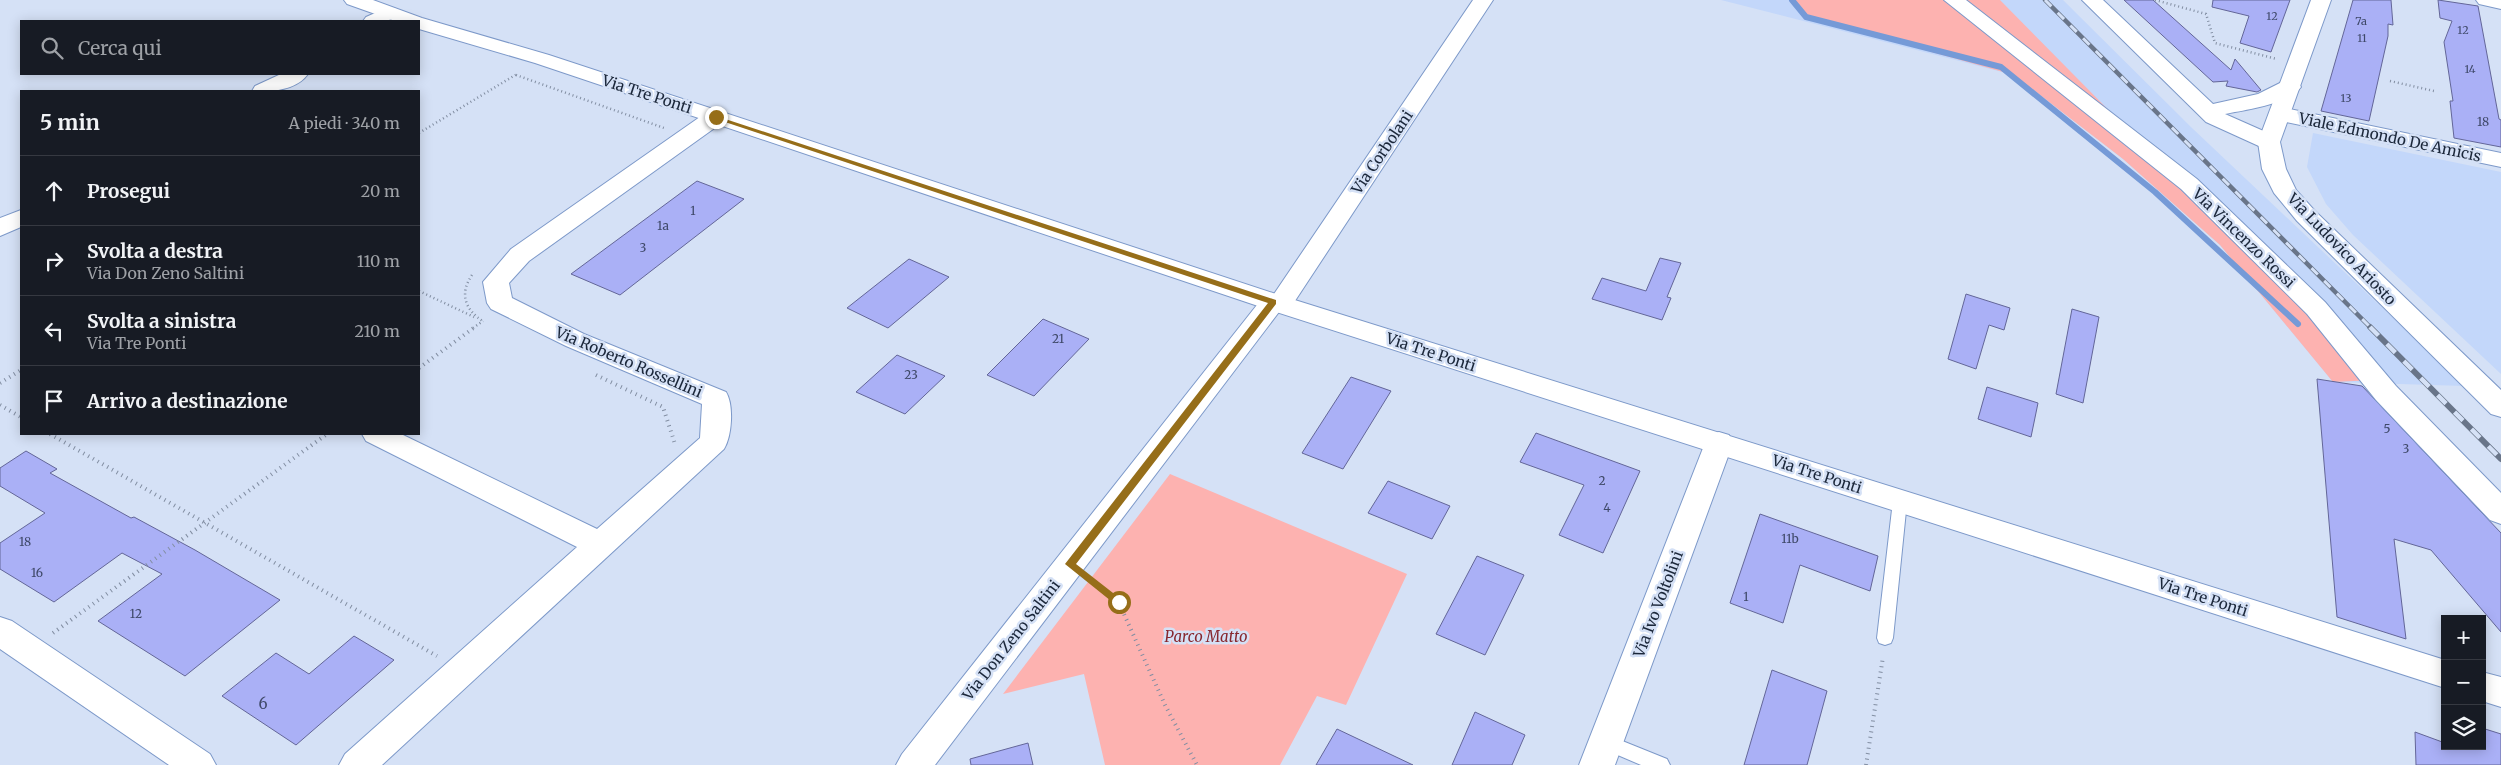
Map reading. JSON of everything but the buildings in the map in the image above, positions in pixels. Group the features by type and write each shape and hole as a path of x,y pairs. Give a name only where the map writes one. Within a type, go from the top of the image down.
{"street":[{"name":"Via Tre Ponti","path":"354,0 381,17 400,20"},
{"name":"Via Corbolani","path":"1277,303 1483,0"},
{"name":"Via Vincenzo Rossi","path":"1954,0 2189,184 2316,308 2386,394 2501,512"},
{"path":"2092,0 2195,100 2222,122 2275,126"},
{"path":"2275,126 2321,0"},
{"path":"2486,0 2501,3"},
{"name":"Via Tre Ponti","path":"420,24 542,59 1277,303 2441,673"},
{"path":"265,90 295,75"},
{"path":"2221,108 2264,99 2290,87"},
{"path":"2195,100 2275,126"},
{"name":"Via Roberto Rossellini","path":"357,765 714,442 716,399 575,340 500,303 496,282 520,255 716,117"},
{"name":"Viale Edmondo De Amicis","path":"2275,126 2501,160"},
{"name":"Via Ludovico Ariosto","path":"2275,126 2274,169 2286,193 2306,216 2501,407"},
{"path":"0,228 20,218"},
{"name":"Via Don Zeno Saltini","path":"914,765 1070,564 1277,303"},
{"path":"378,435 601,544"},
{"name":"Via Ivo Voltolini","path":"1601,754 1719,443"},
{"path":"0,631 198,765"},
{"path":"2486,687 2501,692"}],"lane":[{"path":"1885,638 1900,501"},
{"path":"1601,754 1661,765"}],"path":[{"path":"2155,0 2206,14 2215,43 2298,64"},
{"path":"420,132 542,59"},
{"path":"516,75 670,130 662,135"},
{"path":"2390,81 2434,91"},
{"path":"475,271 464,290 464,301 467,310 476,318"},
{"path":"420,291 492,325"},
{"path":"420,367 483,321"},
{"path":"0,383 20,371"},
{"path":"591,373 663,407 673,443 699,456"},
{"path":"0,405 20,417"},
{"path":"52,435 462,670"},
{"path":"28,651 326,435"},
{"path":"1070,564 1119,602 1165,705 1197,765"},
{"path":"1866,765 1885,638"}],"shaded area":[{"path":"1721,0 2063,0 2192,128 2465,386 2333,382 2220,245 2123,159 2014,75"},
{"path":"2313,133 2501,172 2501,374 2353,235 2326,204 2307,167"}],"green space":[{"path":"1791,0 2000,0 2375,380 2333,382 2220,245 2123,159 2014,75 1806,17"},
{"name":"Parco Matto","path":"1170,474 1407,574 1346,705 1317,696 1280,765 1105,765 1084,674 1003,694"}],"waterway":[{"path":"1792,0 1806,17 2001,67 2155,192 2298,324"}],"railway":[{"path":"2045,0 2371,328"},
{"path":"2370,327 2501,459"}],"route":[{"path":"716,117 1273,302 1070,564 1119,602"}]}
